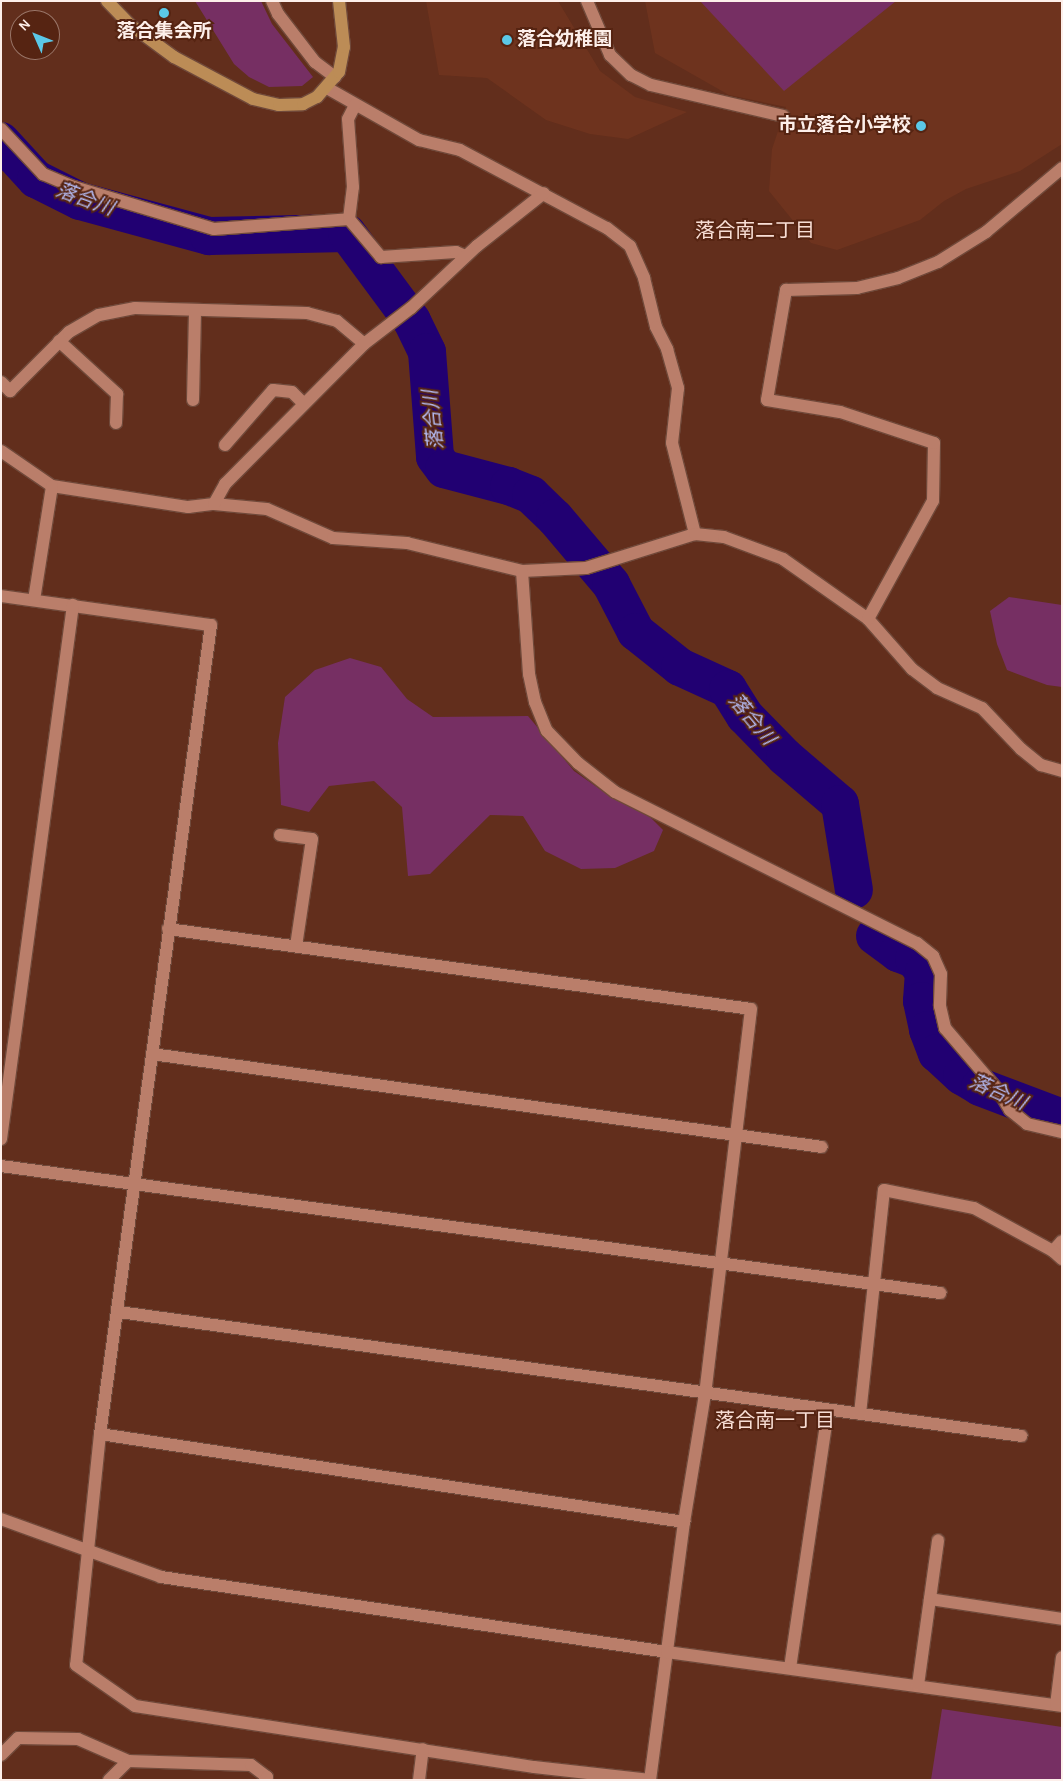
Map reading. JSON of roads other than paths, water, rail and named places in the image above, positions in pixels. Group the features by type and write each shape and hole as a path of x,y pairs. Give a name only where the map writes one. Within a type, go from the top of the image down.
{"street":[{"path":"107,1 129,24 174,57 253,99 278,105 303,104 327,88 335,77 344,47 339,1"},
{"path":"272,1 278,14 315,62 335,77"},
{"path":"587,1 610,55 631,75 651,85 783,116"},
{"path":"327,88 419,140 460,150 544,193 607,228 630,246 644,278 656,327 667,349 678,388 672,443 694,534"},
{"path":"355,105 348,119 353,187 349,220 381,257 456,252 465,256"},
{"path":"1,129 43,174 74,187 214,229 349,220"},
{"path":"868,618 933,501 934,443 840,412 767,400 786,290 857,288 898,278 938,262 986,232 1062,168"},
{"path":"214,504 225,484 364,344 397,320 465,256 544,193"},
{"path":"1,382 10,391 69,332 98,315 135,308 307,313 337,322 364,344"},
{"path":"193,400 196,310"},
{"path":"59,341 117,394 116,423"},
{"path":"225,445 263,406 273,390 292,392 304,404"},
{"path":"1,451 52,486 188,507 214,504 267,509 333,538 407,543 522,571 586,568 694,534 724,537 783,559 868,618 912,669 937,688 982,708 1021,749 1041,765 1062,771"},
{"path":"34,600 52,486"},
{"path":"522,571 529,674 535,702 548,731 572,757 615,792 917,942 933,956 941,974 940,1006 946,1028 998,1090 1010,1110 1027,1124 1062,1132"},
{"path":"1,596 211,626 168,928 119,1312 100,1434 76,1665 135,1706 423,1749 533,1773 650,1780 684,1522 705,1394 751,1009 168,928"},
{"path":"1,1139 73,605"},
{"path":"280,835 312,839 296,946"},
{"path":"152,1054 822,1147"},
{"path":"1,1166 940,1293"},
{"path":"860,1414 884,1190 974,1208 1059,1250"},
{"path":"119,1312 705,1394 1022,1436"},
{"path":"790,1668 828,1410"},
{"path":"100,1434 684,1522"},
{"path":"1,1519 161,1577 667,1652 1059,1705 1062,1657"},
{"path":"918,1685 938,1540"},
{"path":"930,1599 1062,1620"},
{"path":"1,1755 18,1738 78,1739 128,1761 250,1765 268,1777 265,1780"},
{"path":"419,1780 423,1749"},
{"path":"109,1780 128,1761"}],"waterway":[{"name":"落合川","path":"1,141 36,179 80,201 209,236 347,233 412,321 427,352 435,457 444,469 509,486 531,495 555,518 611,584 636,632 680,667 728,689 745,716 785,757 840,804 854,890"},
{"name":"落合川","path":"875,936 898,953 914,959 924,972 922,1001 928,1030 937,1053 962,1076 980,1087 1062,1118"}],"place":[{"name":"落合集会所","path":"164,13"},
{"name":"落合幼稚園","path":"507,40"},
{"name":"市立落合小学校","path":"921,126"}],"district":[{"name":"落合南二丁目","path":"755,230"},
{"name":"落合南一丁目","path":"775,1420"}]}
